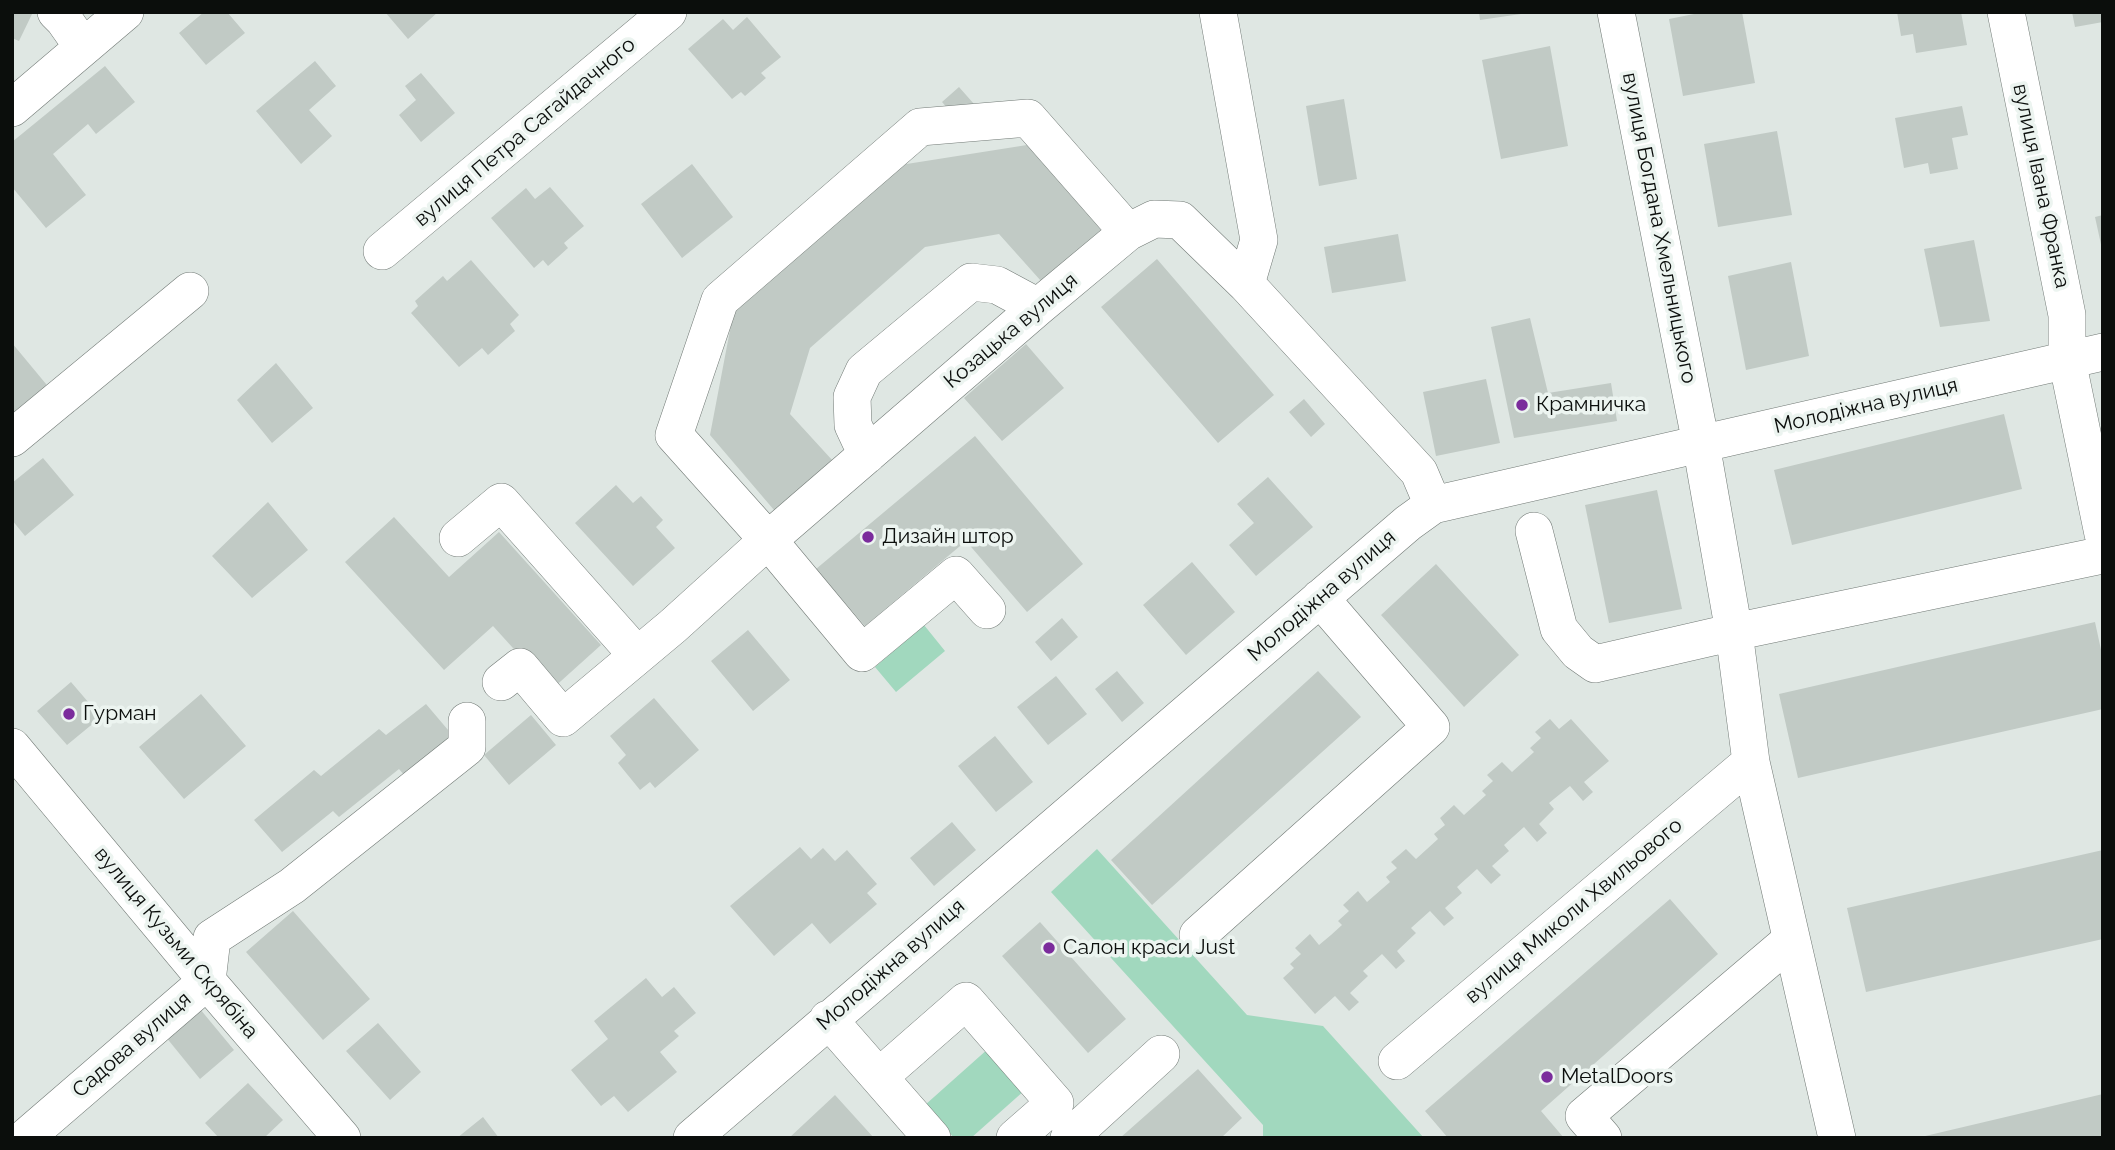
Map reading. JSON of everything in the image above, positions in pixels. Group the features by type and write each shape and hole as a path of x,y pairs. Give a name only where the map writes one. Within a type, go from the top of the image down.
{"street":[{"path":"56,12 83,47"},
{"path":"12,108 125,12"},
{"name":"вулиця Петра Сагайдачного","path":"382,251 668,12"},
{"path":"1218,12 1259,240 1246,284"},
{"name":"вулиця Богдана Хмельницького","path":"1616,12 1701,443 1734,632 1751,762 1837,1138"},
{"name":"вулиця Івана Франка","path":"2006,12 2067,314 2067,360 2103,534"},
{"path":"987,610 956,575 862,653 768,540 674,435 720,300 919,127 1028,118 1128,232"},
{"name":"Козацька вулиця","path":"501,682 520,667 563,718 1038,307 1128,232 1154,219 1180,220 1246,284 1419,472 1433,505"},
{"path":"867,455 853,425 852,397 864,371 971,282 997,285 1038,307"},
{"path":"12,438 190,291"},
{"name":"Молодіжна вулиця","path":"692,1138 1320,598 1433,505 2103,352"},
{"path":"458,538 500,502 637,656"},
{"path":"1534,531 1559,629 1578,652 1595,664 1734,632 2103,555"},
{"path":"1198,935 1431,727 1320,598"},
{"name":"Садова вулиця","path":"25,1138 207,981 212,938 292,886 467,747 467,721"},
{"name":"вулиця Кузьми Скрябіна","path":"12,747 342,1138"},
{"name":"вулиця Миколи Хвильового","path":"1397,1061 1751,762"},
{"path":"1603,1138 1584,1116 1791,940"},
{"path":"879,1077 967,1001 1055,1102 1015,1138"},
{"path":"828,1019 932,1138"},
{"path":"1069,1138 1161,1054"}],"green space":[{"path":"924,625 945,651 896,692 875,667"},
{"path":"1097,849 1247,1015 1323,1026 1424,1138 1263,1138 1263,1125 1051,892"},
{"path":"989,1048 1025,1090 971,1138 954,1138 925,1105"}],"building":[{"path":"12,12 33,12 19,41 12,38"},
{"path":"204,12 227,12 245,33 206,65 179,33"},
{"path":"385,12 438,12 408,39"},
{"path":"1479,12 1521,12 1521,14 1480,20"},
{"path":"1704,12 1742,12 1755,83 1683,96 1669,19"},
{"path":"1897,12 1961,12 1967,45 1916,53 1913,34 1901,36"},
{"path":"2072,12 2103,12 2103,22 2075,27"},
{"path":"747,17 781,57 761,73 766,78 745,96 741,92 732,99 688,49 723,19 733,30"},
{"path":"1550,46 1568,146 1501,159 1482,60"},
{"path":"315,61 336,86 309,110 332,136 301,164 256,111"},
{"path":"105,66 135,102 96,134 88,124 53,154 86,195 46,228 12,187 12,142"},
{"path":"421,73 455,113 421,142 399,115 416,100 405,86"},
{"path":"959,87 974,104 956,118 942,102"},
{"path":"1344,99 1357,179 1319,186 1306,106"},
{"path":"1962,106 1968,135 1952,138 1958,169 1930,174 1928,163 1904,168 1895,118"},
{"path":"1777,131 1792,215 1718,227 1704,144"},
{"path":"1027,145 1102,231 1041,281 999,234 925,247 810,348 790,414 833,461 774,510 710,435 735,304 894,166"},
{"path":"692,164 733,217 682,258 641,204"},
{"path":"550,187 584,226 564,243 568,248 548,266 543,260 534,268 491,218 526,188 535,199"},
{"path":"2103,215 2103,248 2102,249 2095,217"},
{"path":"1398,234 1406,281 1332,293 1324,247"},
{"path":"1974,240 1990,321 1940,327 1924,249"},
{"path":"1157,259 1274,395 1218,443 1101,307"},
{"path":"471,260 519,315 510,324 515,331 488,355 482,348 459,367 411,313 418,306 415,301 443,276 447,281"},
{"path":"1791,262 1809,356 1746,370 1728,276"},
{"path":"1530,318 1548,393 1611,383 1617,421 1514,438 1491,327"},
{"path":"12,343 51,390 12,422"},
{"path":"1026,344 1064,388 1002,441 964,398"},
{"path":"276,363 313,408 272,443 237,400"},
{"path":"1486,379 1500,443 1436,456 1423,392"},
{"path":"1304,399 1325,424 1311,437 1289,412"},
{"path":"2004,414 2022,489 1792,545 1774,470"},
{"path":"975,436 1083,564 1027,612 966,541 865,626 816,569"},
{"path":"43,458 74,495 25,536 12,520 12,483"},
{"path":"1268,477 1313,527 1256,576 1229,545 1254,523 1237,504"},
{"path":"616,485 633,503 641,496 663,520 656,527 675,548 633,586 575,523"},
{"path":"1657,490 1682,609 1609,623 1585,505"},
{"path":"268,502 308,550 252,598 212,556"},
{"path":"394,517 449,577 499,532 601,645 551,690 493,626 444,670 345,562"},
{"path":"1192,562 1235,612 1186,655 1143,605"},
{"path":"1436,564 1519,655 1464,707 1381,615"},
{"path":"1062,618 1078,637 1051,661 1035,642"},
{"path":"2095,622 2103,659 2103,709 1798,778 1779,694"},
{"path":"748,630 790,680 753,711 711,661"},
{"path":"1117,671 1144,703 1122,722 1095,689"},
{"path":"1318,671 1361,717 1152,905 1111,860"},
{"path":"1056,676 1087,714 1048,745 1017,707"},
{"name":"Гурман","path":"71,682 101,717 67,745 37,711"},
{"path":"201,694 246,746 184,799 139,747"},
{"path":"654,698 699,750 655,788 650,782 640,790 618,763 626,755 610,736"},
{"path":"426,704 454,737 405,776 399,769 339,817 333,811 282,852 254,820 314,770 321,776 379,729 386,735"},
{"path":"531,715 556,745 509,785 484,755"},
{"path":"1550,719 1559,729 1571,719 1609,761 1584,782 1593,792 1583,801 1570,786 1549,803 1554,809 1539,824 1547,833 1537,842 1524,827 1504,845 1509,851 1492,866 1501,875 1491,884 1477,869 1457,887 1462,893 1445,908 1454,918 1444,926 1430,911 1411,928 1416,933 1397,951 1405,961 1396,969 1382,954 1363,971 1368,976 1350,993 1359,1002 1349,1011 1335,996 1315,1014 1283,978 1294,968 1290,964 1301,954 1295,948 1310,934 1319,945 1331,935 1342,925 1338,921 1349,911 1343,905 1358,891 1367,902 1390,882 1386,877 1397,868 1391,862 1406,849 1416,859 1438,839 1434,834 1445,825 1440,818 1454,805 1464,815 1486,795 1482,791 1493,781 1487,775 1502,762 1512,772 1534,752 1530,748 1541,738 1535,732"},
{"path":"995,736 1033,782 996,812 958,766"},
{"path":"952,822 976,850 934,886 910,858"},
{"path":"800,847 811,859 823,848 835,861 847,850 877,884 867,893 877,904 830,944 812,923 774,956 730,906"},
{"path":"2103,850 2103,939 1866,992 1847,908"},
{"path":"1670,899 1718,954 1541,1111 1564,1138 1448,1138 1425,1111"},
{"path":"293,911 370,999 323,1040 246,952"},
{"path":"1040,922 1126,1019 1088,1053 1002,956"},
{"path":"646,978 662,997 674,987 696,1013 674,1031 679,1036 660,1052 677,1072 628,1112 614,1096 601,1106 571,1070 608,1039 594,1021"},
{"path":"195,1003 234,1050 200,1079 161,1031"},
{"path":"378,1023 421,1072 390,1100 346,1051"},
{"path":"1198,1069 1242,1118 1221,1138 1120,1138"},
{"path":"248,1083 283,1120 264,1138 219,1138 205,1123"},
{"path":"2103,1094 2103,1138 1921,1137"},
{"path":"835,1095 874,1138 789,1138"},
{"path":"483,1117 499,1138 457,1138"}],"place":[{"name":"Крамничка","path":"1522,405"},
{"name":"Дизайн штор","path":"868,537"},
{"name":"Гурман","path":"69,714"},
{"name":"Салон краси Just","path":"1049,948"},
{"name":"MetalDoors","path":"1547,1077"}]}
